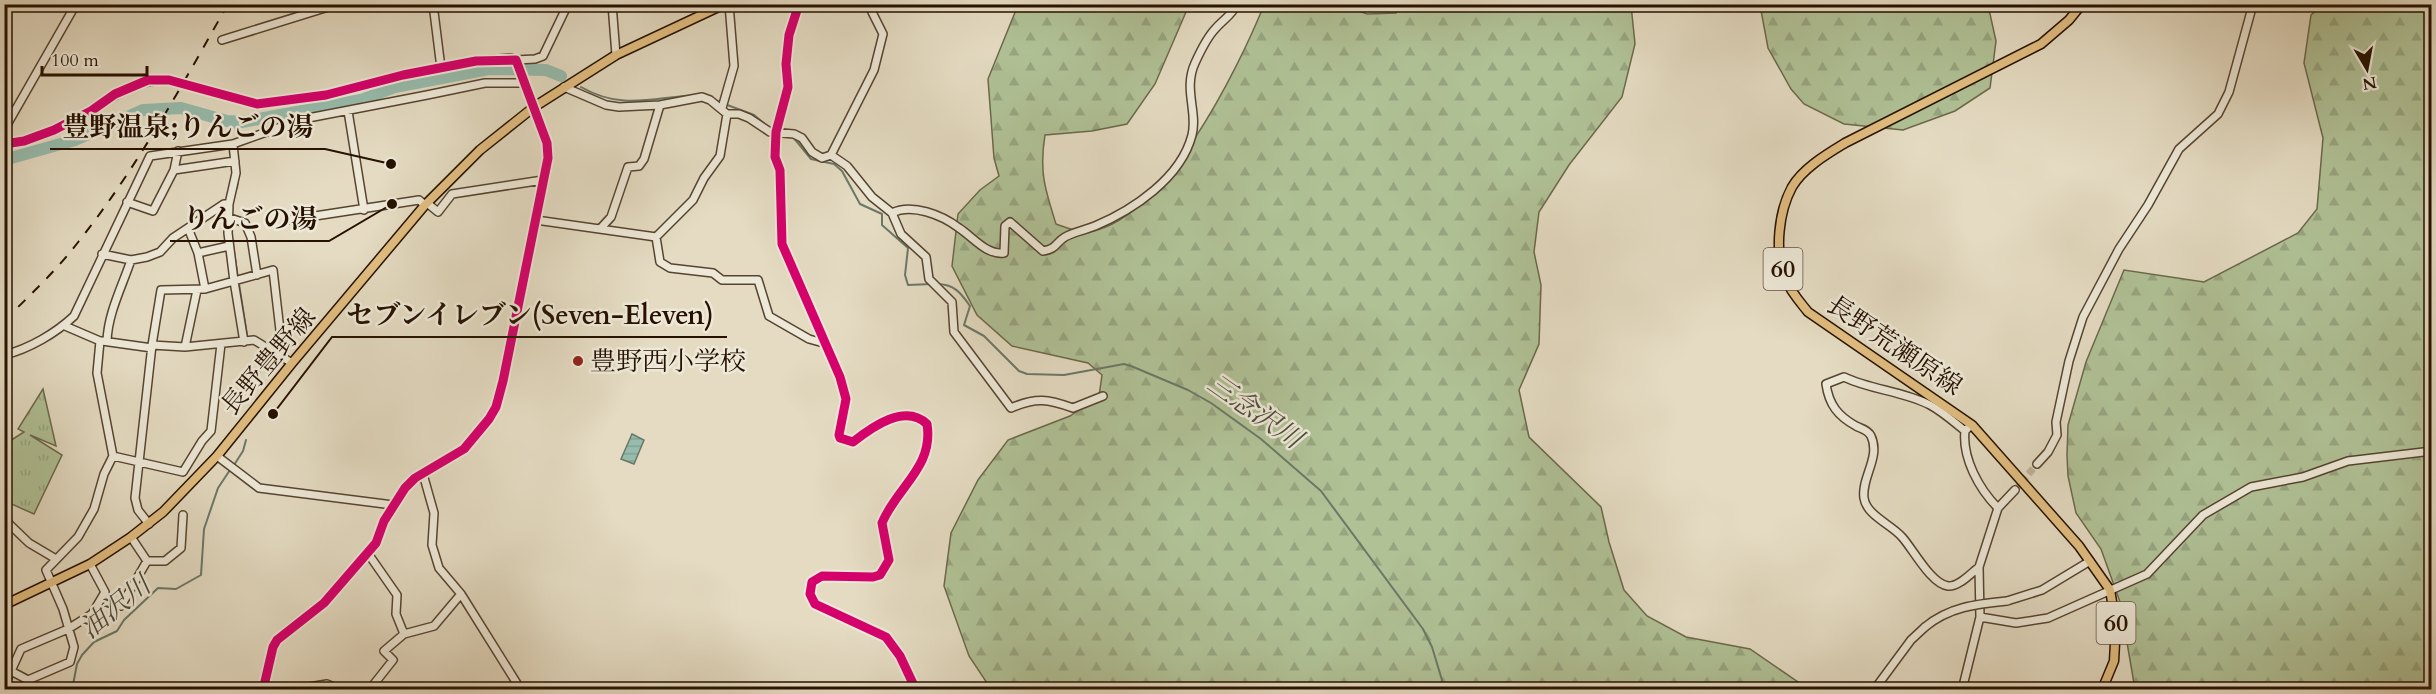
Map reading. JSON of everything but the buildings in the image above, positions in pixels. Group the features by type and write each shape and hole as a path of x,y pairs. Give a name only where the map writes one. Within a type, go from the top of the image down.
{"main road":[{"name":"長野豊野線","path":"4,605 90,564 149,524 198,478 291,363 427,204 480,150 534,107 616,55 727,4"},
{"name":"長野荒瀬原線","path":"2082,4 2069,20 2041,44 1845,143 1817,161 1793,186 1782,214 1780,251 1784,276 1796,298 1808,312 1969,428 2090,561 2110,590 2116,625 2114,661 2102,690"}],"street":[{"path":"4,130 76,4"},
{"path":"222,39 338,4"},
{"path":"433,4 441,68"},
{"path":"517,63 543,57 568,4"},
{"path":"612,4 616,55"},
{"path":"656,237 693,200 704,178 720,156 724,107 734,66 727,4"},
{"path":"799,4 789,35 786,64 788,87 776,132 775,157 780,170 782,244 827,344 846,399 839,429 840,438 853,442 873,426 897,417 908,416 922,419 927,424 929,442 924,458 882,523 889,560 880,575 816,578 809,587 811,598 819,607 843,615 886,637 900,656 916,690"},
{"path":"564,87 606,105 633,108 702,97 749,118 770,132 794,134 802,138 812,152 822,158 831,155 874,70 883,34 872,12 873,4"},
{"path":"892,213 900,209 929,213 958,226 987,249 1000,253 1004,253 1005,226 1010,222 1043,251 1052,250 1063,238 1117,216 1157,188 1172,172 1185,151 1193,133 1189,90 1193,65 1208,39 1237,4"},
{"path":"2037,464 2048,452 2056,435 2056,422 2069,361 2083,317 2119,249 2148,205 2179,149 2218,114 2229,92 2253,4"},
{"path":"188,84 257,104 326,95 441,68 476,61 511,58 517,63 547,143 548,158 496,407 472,442 415,478 405,488 393,506 376,543 324,603 277,640 263,690"},
{"path":"4,144 24,141 54,129 92,111 115,94 138,83 148,80 169,80"},
{"path":"4,355 26,350 64,326 74,316 150,156 233,144 303,119 485,84 524,80"},
{"path":"600,229 610,217 628,167 639,166 644,159 660,105"},
{"path":"348,111 364,210"},
{"path":"233,144 236,172 229,204 230,246 244,342"},
{"path":"128,202 153,211 174,170 178,151"},
{"path":"831,155 847,166 873,197 892,213 901,234 926,257 929,279 952,302 954,332 1011,408 1047,399 1073,408 1103,396"},
{"path":"174,170 235,161"},
{"path":"289,220 419,200 438,212 453,194 543,180"},
{"path":"102,254 131,260 160,252 172,238 224,204 229,204"},
{"path":"229,218 245,223 251,237 257,274"},
{"path":"536,220 656,237"},
{"path":"185,347 201,289 198,253 188,228"},
{"path":"656,237 660,262 670,268 713,273 722,280 758,280 769,316 808,339 827,344"},
{"path":"198,253 230,246"},
{"path":"10,671 28,680 70,662 74,647 63,609 46,570 78,537 94,508 104,474 113,456 97,373 112,311 131,260"},
{"path":"149,524 136,504 138,464 161,290 201,289 273,270 281,339"},
{"path":"64,326 103,341 152,346 185,347 254,340 291,363"},
{"path":"113,456 138,464 183,472 211,431 222,344"},
{"path":"1979,567 1956,585 1940,584 1918,559 1904,538 1869,509 1864,501 1864,494 1874,444 1869,432 1838,414 1830,404 1826,384 1844,377 1860,385 1930,405 1969,428 1964,442 1971,464 1984,494 1998,508"},
{"path":"1980,617 2016,623 2048,618 2147,574 2203,515 2251,487 2303,477 2348,461 2432,451"},
{"path":"217,456 259,488 274,492 393,506"},
{"path":"423,474 434,513 432,545 439,568 461,594 521,690"},
{"path":"1962,690 1980,617 1979,567 1998,508 2015,490"},
{"path":"147,561 165,561 181,548 183,515"},
{"path":"4,519 29,543 56,559"},
{"path":"130,537 147,561"},
{"path":"368,552 397,595 396,614 404,634"},
{"path":"121,606 147,561"},
{"path":"1875,690 1911,640 1935,618 1972,604 2007,601 2042,590 2090,561"},
{"path":"4,686 21,649 68,629 92,614 105,592 90,564"},
{"path":"372,690 374,684 393,660 384,651 404,634 434,626 461,594"},
{"path":"290,690 327,684 341,690"}],"green space":[{"path":"1401,4 1631,5 1635,44 1622,97 1569,165 1539,212 1534,252 1541,285 1539,344 1519,390 1529,437 1601,507 1624,590 1647,616 1686,637 1750,649 1801,684 1804,689 991,689 969,656 944,586 951,533 978,480 1008,440 1070,416 1099,396 1102,375 1088,363 1012,346 977,315 952,266 958,214 980,190 999,176 994,158 988,79 1018,5 1189,5 1155,84 1127,124 1092,131 1045,135 1044,180 1056,224 1072,230 1087,232 1115,222 1143,202 1170,173 1217,103 1264,5 1350,5 1351,8 1367,14 1396,13"},
{"path":"1760,5 1988,5 1996,41 1990,88 1955,111 1903,130 1844,124 1804,104 1791,89 1768,48"},
{"path":"2323,5 2431,5 2431,689 2135,689 2120,602 2101,549 2076,513 2068,476 2068,425 2086,362 2124,270 2204,282 2298,233 2317,209 2323,138 2304,63 2311,15"},
{"path":"43,389 56,446 30,435 62,455 34,514 5,499 5,444 24,432 18,429"}],"shaded area":[{"path":"632,434 644,440 634,464 621,459"}],"waterway":[{"name":"三念沢川","path":"4,160 75,140 143,110 181,108 227,121 242,122 361,100 395,87 489,69 546,70 561,76"},
{"name":"三念沢川","path":"581,87 611,99 625,101 698,95"},
{"name":"三念沢川","path":"714,100 754,115 772,130"},
{"name":"油沢川","path":"235,122 236,132"},
{"name":"三念沢川","path":"793,137 811,159 834,164 842,171 860,204 882,214 882,225 908,248 905,275 908,285 932,284"},
{"name":"油沢川","path":"237,144 237,155"},
{"name":"油沢川","path":"237,188 238,179"},
{"name":"油沢川","path":"233,245 238,278"},
{"name":"油沢川","path":"239,284 247,335"},
{"name":"三念沢川","path":"937,284 948,286 960,293 970,306 964,325 984,336 1019,371 1027,374 1064,375 1124,364 1188,390 1211,403 1261,439 1321,491 1423,629 1432,647 1445,690"},
{"name":"油沢川","path":"257,387 261,361 258,352"},
{"name":"油沢川","path":"234,465 243,451 246,440"},
{"name":"油沢川","path":"72,690 77,664 94,642 117,631 124,620 158,588 176,589 201,575 204,529 218,488 230,470"}],"tunnel":[{"path":"169,80 188,84"},
{"path":"2015,490 2037,464"}],"railway":[{"path":"4,321 62,262 120,185 158,125 228,4"}],"cycle path":[{"path":"799,4 789,35 786,64 788,87 776,132 775,157 780,170 782,244 840,377 846,399 840,438 853,442 879,424 909,416 918,418 927,424 928,439 920,465 896,498 882,523 889,560 880,575 873,577 822,576 812,582 810,594 815,604 886,637 900,656 916,690"},
{"path":"4,144 24,141 54,130 91,111 115,94 148,80 169,80 257,104 326,95 403,75 476,61 516,60 547,143 548,158 496,407 464,449 415,478 405,488 384,521 376,543 324,603 277,640 273,647 263,690"}],"place":[{"name":"豊野温泉;りんごの湯","path":"391,164"},
{"name":"りんごの湯","path":"392,204"},
{"name":"豊野西小学校","path":"578,361"},
{"name":"セブンイレブン(Seven-Eleven)","path":"273,414"}]}
